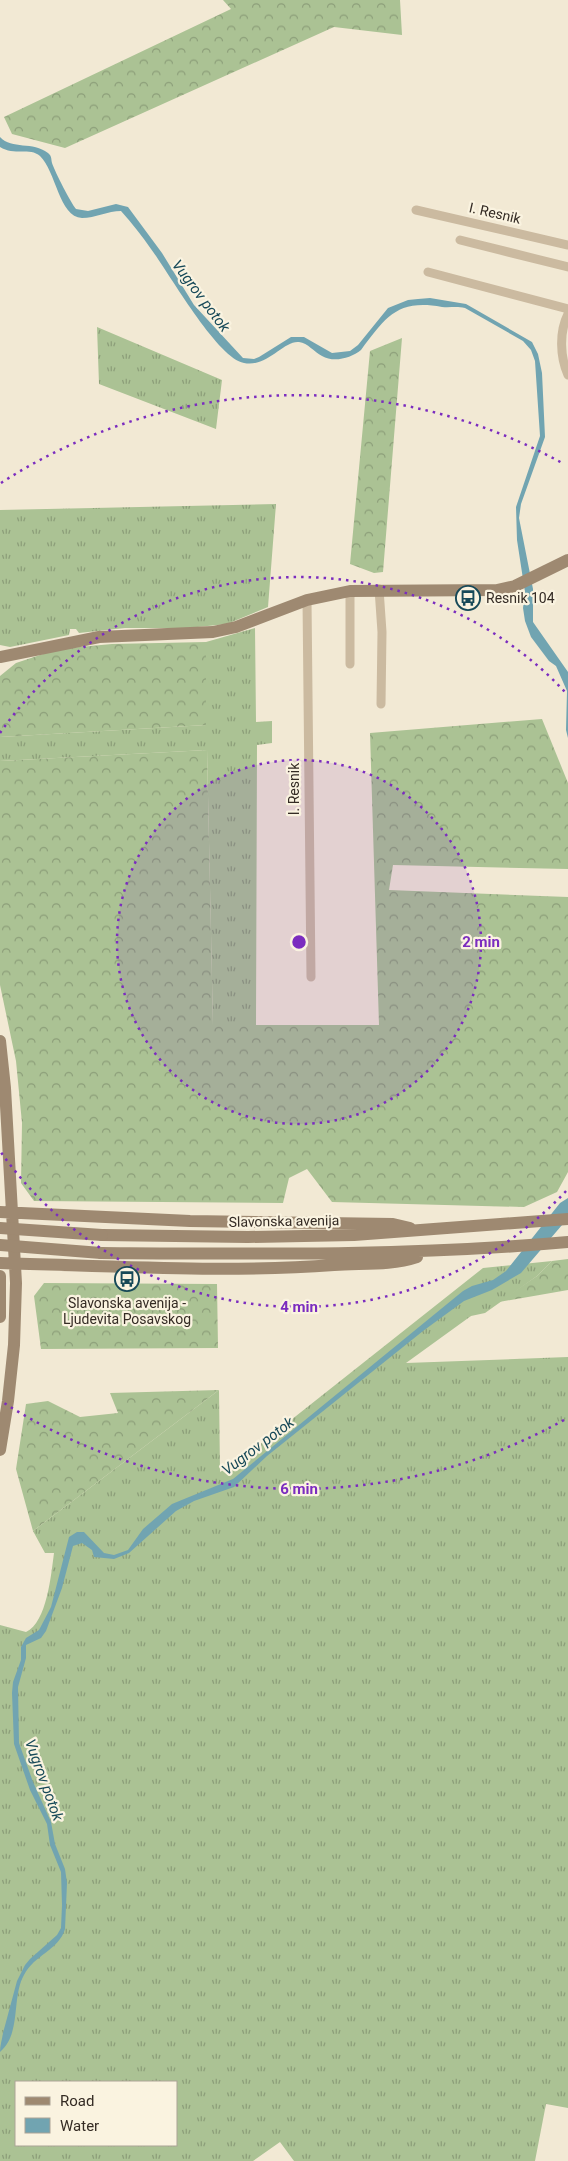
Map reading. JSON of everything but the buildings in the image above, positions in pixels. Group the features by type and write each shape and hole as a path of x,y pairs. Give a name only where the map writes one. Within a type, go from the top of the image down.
{"main road":[{"path":"0,658 14,653 99,637 213,632 236,627 307,600 350,590 479,591 515,586 535,578 568,560"},
{"path":"0,1041 5,1088 6,1212 16,1263 14,1345 0,1450"},
{"path":"6,1212 190,1221 393,1224 425,1231"},
{"name":"Slavonska avenija","path":"0,1228 102,1235 354,1236 568,1219"},
{"path":"0,1245 101,1253 263,1255 431,1252 568,1242"},
{"path":"0,1263 172,1270 285,1269 393,1263 410,1260 431,1252"},
{"path":"0,1276 0,1317"}],"street":[{"name":"I. Resnik","path":"416,210 568,245"},
{"path":"460,240 568,267"},
{"path":"428,272 568,309"},
{"path":"568,314 563,326 562,363 568,374"},
{"path":"379,589 382,632 381,704"},
{"path":"350,590 350,664"},
{"name":"I. Resnik","path":"307,600 311,977"}],"green space":[{"path":"223,0 400,0 402,35 334,27 65,148 12,134 4,117 231,9"},
{"path":"97,327 222,380 216,429 99,384"},
{"path":"402,338 383,572 374,573 350,564 370,351"},
{"path":"276,504 268,607 227,624 188,628 125,628 79,633 76,629 70,629 69,635 10,647 0,645 0,510"},
{"path":"255,628 256,722 272,721 272,743 257,745 256,1025 213,1025 207,750 0,761 0,737 206,725 206,642"},
{"path":"206,642 206,725 0,737 0,676 16,663 58,649 112,644"},
{"path":"542,719 568,783 568,869 393,865 389,890 568,897 568,1172 557,1192 524,1207 332,1202 307,1169 289,1178 283,1203 34,1201 21,1183 22,1123 16,1061 0,985 0,761 207,750 213,1025 379,1025 370,733"},
{"path":"568,1259 568,1290 499,1302 537,1276 552,1261"},
{"path":"552,1261 537,1276 485,1313 471,1316 406,1363 568,1357 568,2108 546,2104 535,2161 294,2161 280,2142 253,2161 0,2161 0,1625 26,1632 39,1619 47,1597 54,1553 45,1553 33,1531 219,1390 220,1472 239,1461 483,1268"},
{"path":"44,1283 217,1284 218,1348 41,1349 34,1296"},
{"path":"219,1390 33,1531 16,1469 26,1404 48,1401 80,1417 118,1413 110,1393"}],"water":[{"path":"0,137 10,143 42,149 49,154 60,180 76,209 88,211 116,204 128,207 162,253 194,305 243,358 254,359 259,357 291,337 304,337 332,353 350,351 358,345 388,308 408,300 430,298 466,304 532,342 538,354 542,373 545,437 521,504 519,518 533,589 533,622 568,672 568,738 566,730 567,691 556,666 549,661 531,637 525,621 523,608 525,592 517,540 516,507 540,436 535,361 531,350 523,341 465,308 427,305 414,306 403,308 394,313 378,328 361,350 347,357 327,358 299,342 287,345 260,362 244,363 233,358 207,331 148,244 121,211 87,218 74,216 63,202 50,172 40,156 32,152 5,150 0,147"},
{"path":"568,1198 568,1218 521,1273 492,1290 464,1301 423,1331 267,1456 234,1487 194,1501 176,1511 129,1553 114,1559 94,1557 92,1550 82,1543 73,1546 62,1588 46,1631 41,1638 26,1645 26,1658 18,1687 19,1743 33,1782 51,1822 55,1844 65,1869 67,1883 65,1929 52,1948 34,1962 24,1975 20,1984 11,2035 7,2044 0,2052 3,2033 17,1981 25,1965 57,1935 61,1928 61,1872 50,1845 47,1824 30,1790 14,1744 12,1693 13,1682 21,1660 21,1647 26,1638 39,1630 51,1607 69,1537 77,1532 84,1532 104,1553 114,1555 128,1550 143,1529 172,1504 233,1479 463,1291 472,1286 493,1280 506,1271 560,1203"}],"place":[{"name":"Resnik 104","path":"468,598"},
{"name":"Slavonska avenija - Ljudevita Posavskog","path":"127,1279"}],"water label":[{"name":"Vugrov potok","path":"201,296"},
{"name":"Vugrov potok","path":"258,1446"},
{"name":"Vugrov potok","path":"44,1780"}]}
